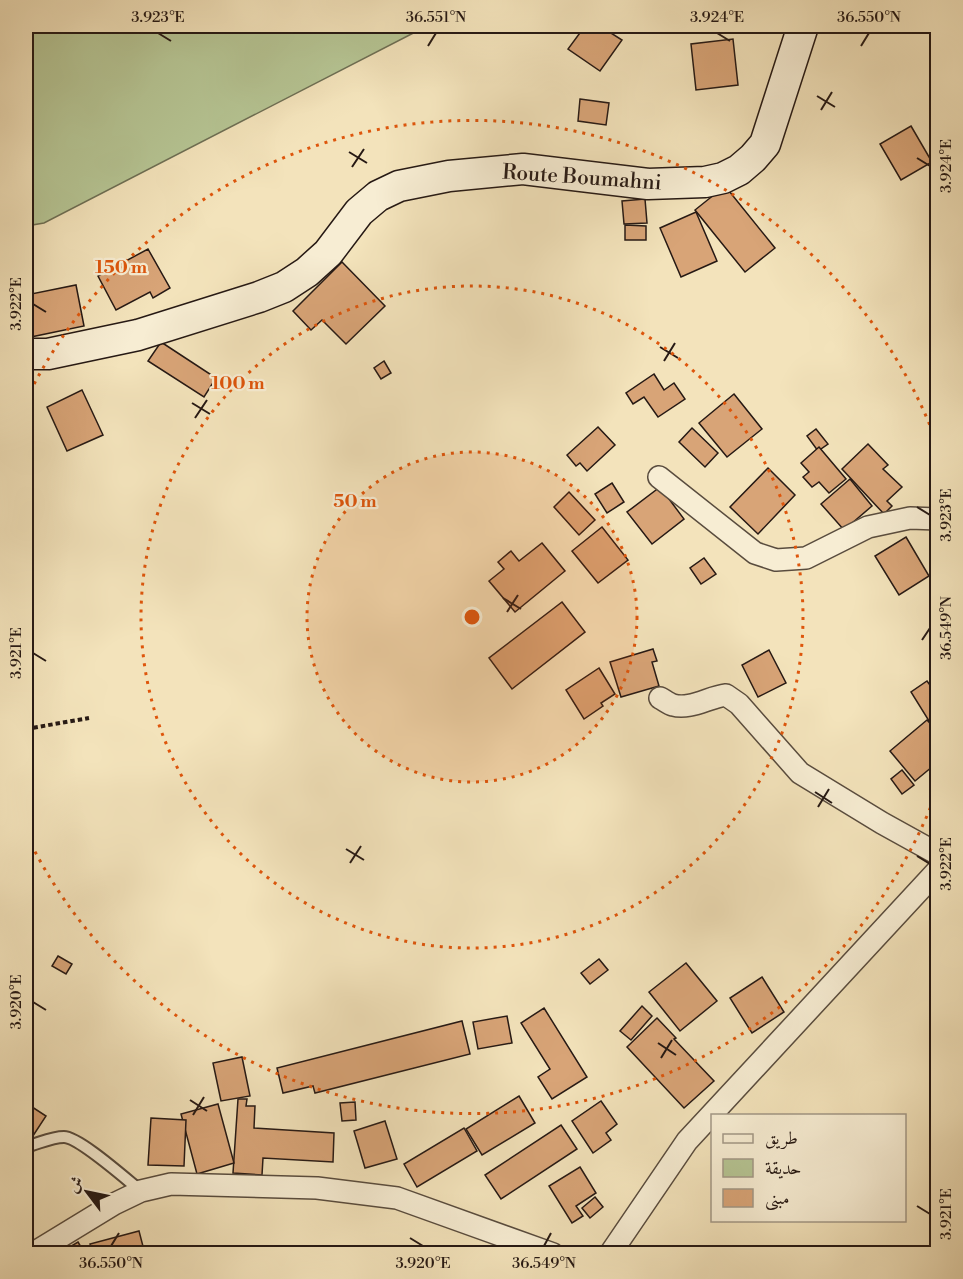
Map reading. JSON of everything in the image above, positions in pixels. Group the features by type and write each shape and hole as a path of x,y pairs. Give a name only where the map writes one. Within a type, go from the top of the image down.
{"main road":[{"name":"Route Boumahni","path":"26,354 48,354 138,335 284,287 308,272 328,253 359,212 378,196 399,186 449,176 523,169 648,184 705,182 723,178 739,170 765,144 803,26"}],"street":[{"path":"659,477 756,553 776,560 806,558 868,527 910,518 938,519"},
{"path":"660,698 674,706 688,706 726,695 740,704 800,773 938,854"},
{"path":"712,1114 938,870"},
{"path":"610,1254 687,1141 711,1115"},
{"path":"30,1252 114,1204 141,1191 171,1184 317,1188 397,1198 553,1254"}],"lane":[{"path":"32,1145 66,1137 93,1152 141,1191"}],"path":[{"path":"26,729 89,718"}],"green space":[{"path":"26,26 427,26 44,223 26,226"}],"building":[{"path":"585,26 600,26 622,40 600,71 568,49"},
{"path":"733,39 738,85 696,90 691,44"},
{"path":"580,99 609,103 606,125 578,121"},
{"path":"911,126 932,162 901,180 880,144"},
{"path":"725,186 775,248 745,272 695,210"},
{"path":"645,199 647,223 624,224 622,201"},
{"path":"696,212 717,261 681,277 660,228"},
{"path":"625,225 646,226 646,240 625,240"},
{"path":"148,249 170,288 153,298 150,292 116,310 98,276"},
{"path":"342,262 385,306 346,344 322,320 311,330 293,311"},
{"path":"76,285 84,326 26,338 26,295"},
{"path":"161,342 216,378 204,397 148,361"},
{"path":"384,361 391,373 381,379 374,368"},
{"path":"654,374 664,390 674,383 685,399 658,417 644,397 633,404 626,393"},
{"path":"82,390 103,435 67,451 47,407"},
{"path":"734,394 762,429 727,457 699,423"},
{"path":"598,427 615,445 587,471 580,463 576,466 567,455"},
{"path":"692,428 718,453 705,467 679,442"},
{"path":"816,429 828,444 818,451 807,436"},
{"path":"868,444 888,465 883,469 902,487 887,501 892,506 884,514 842,469"},
{"path":"819,447 846,479 829,493 819,482 812,487 803,477 809,472 801,463"},
{"path":"768,468 795,495 758,534 730,507"},
{"path":"850,479 872,506 844,530 821,504"},
{"path":"612,483 624,502 607,513 595,494"},
{"path":"660,487 684,519 652,544 627,512"},
{"path":"569,492 595,520 579,535 554,507"},
{"path":"602,527 628,560 598,583 572,551"},
{"path":"906,537 929,576 899,595 875,556"},
{"path":"542,543 565,571 515,612 489,581 504,569 498,562 511,551 519,561"},
{"path":"704,558 716,574 701,584 690,568"},
{"path":"562,602 585,632 512,689 489,658"},
{"path":"653,649 657,661 652,662 659,686 621,697 610,662"},
{"path":"769,650 786,683 758,697 742,665"},
{"path":"599,668 615,694 601,703 603,706 584,719 566,690"},
{"path":"927,681 938,696 938,715 929,721 911,692"},
{"path":"927,720 938,732 938,762 915,781 890,751"},
{"path":"902,770 914,785 902,794 891,779"},
{"path":"58,956 72,964 66,974 52,966"},
{"path":"599,959 608,970 590,984 581,973"},
{"path":"686,963 717,1001 680,1031 649,992"},
{"path":"762,977 784,1012 752,1033 730,998"},
{"path":"642,1006 652,1016 631,1040 620,1031"},
{"path":"544,1008 587,1077 552,1099 538,1077 550,1069 521,1023"},
{"path":"507,1016 512,1043 478,1049 473,1022"},
{"path":"657,1018 714,1081 684,1108 627,1047"},
{"path":"462,1021 470,1054 315,1093 313,1086 283,1093 277,1068"},
{"path":"242,1057 250,1096 221,1101 213,1063"},
{"path":"519,1096 535,1123 482,1155 466,1129"},
{"path":"238,1099 247,1099 246,1106 255,1106 254,1128 334,1133 333,1162 263,1158 262,1175 233,1173"},
{"path":"601,1101 617,1124 606,1133 611,1140 593,1153 572,1121"},
{"path":"355,1102 356,1120 342,1121 340,1103"},
{"path":"26,1103 46,1116 27,1145 26,1144"},
{"path":"218,1104 234,1163 197,1174 181,1114"},
{"path":"151,1118 186,1120 184,1166 148,1165"},
{"path":"385,1121 397,1159 365,1168 354,1131"},
{"path":"561,1125 577,1149 501,1199 485,1175"},
{"path":"464,1128 477,1151 417,1187 404,1164"},
{"path":"580,1167 596,1193 576,1206 583,1216 572,1223 549,1186"},
{"path":"595,1197 603,1207 590,1218 582,1208"},
{"path":"139,1231 145,1254 93,1254 90,1244"},
{"path":"78,1242 85,1254 58,1254"},
{"path":"318,1246 343,1251 343,1254 317,1254"}]}
